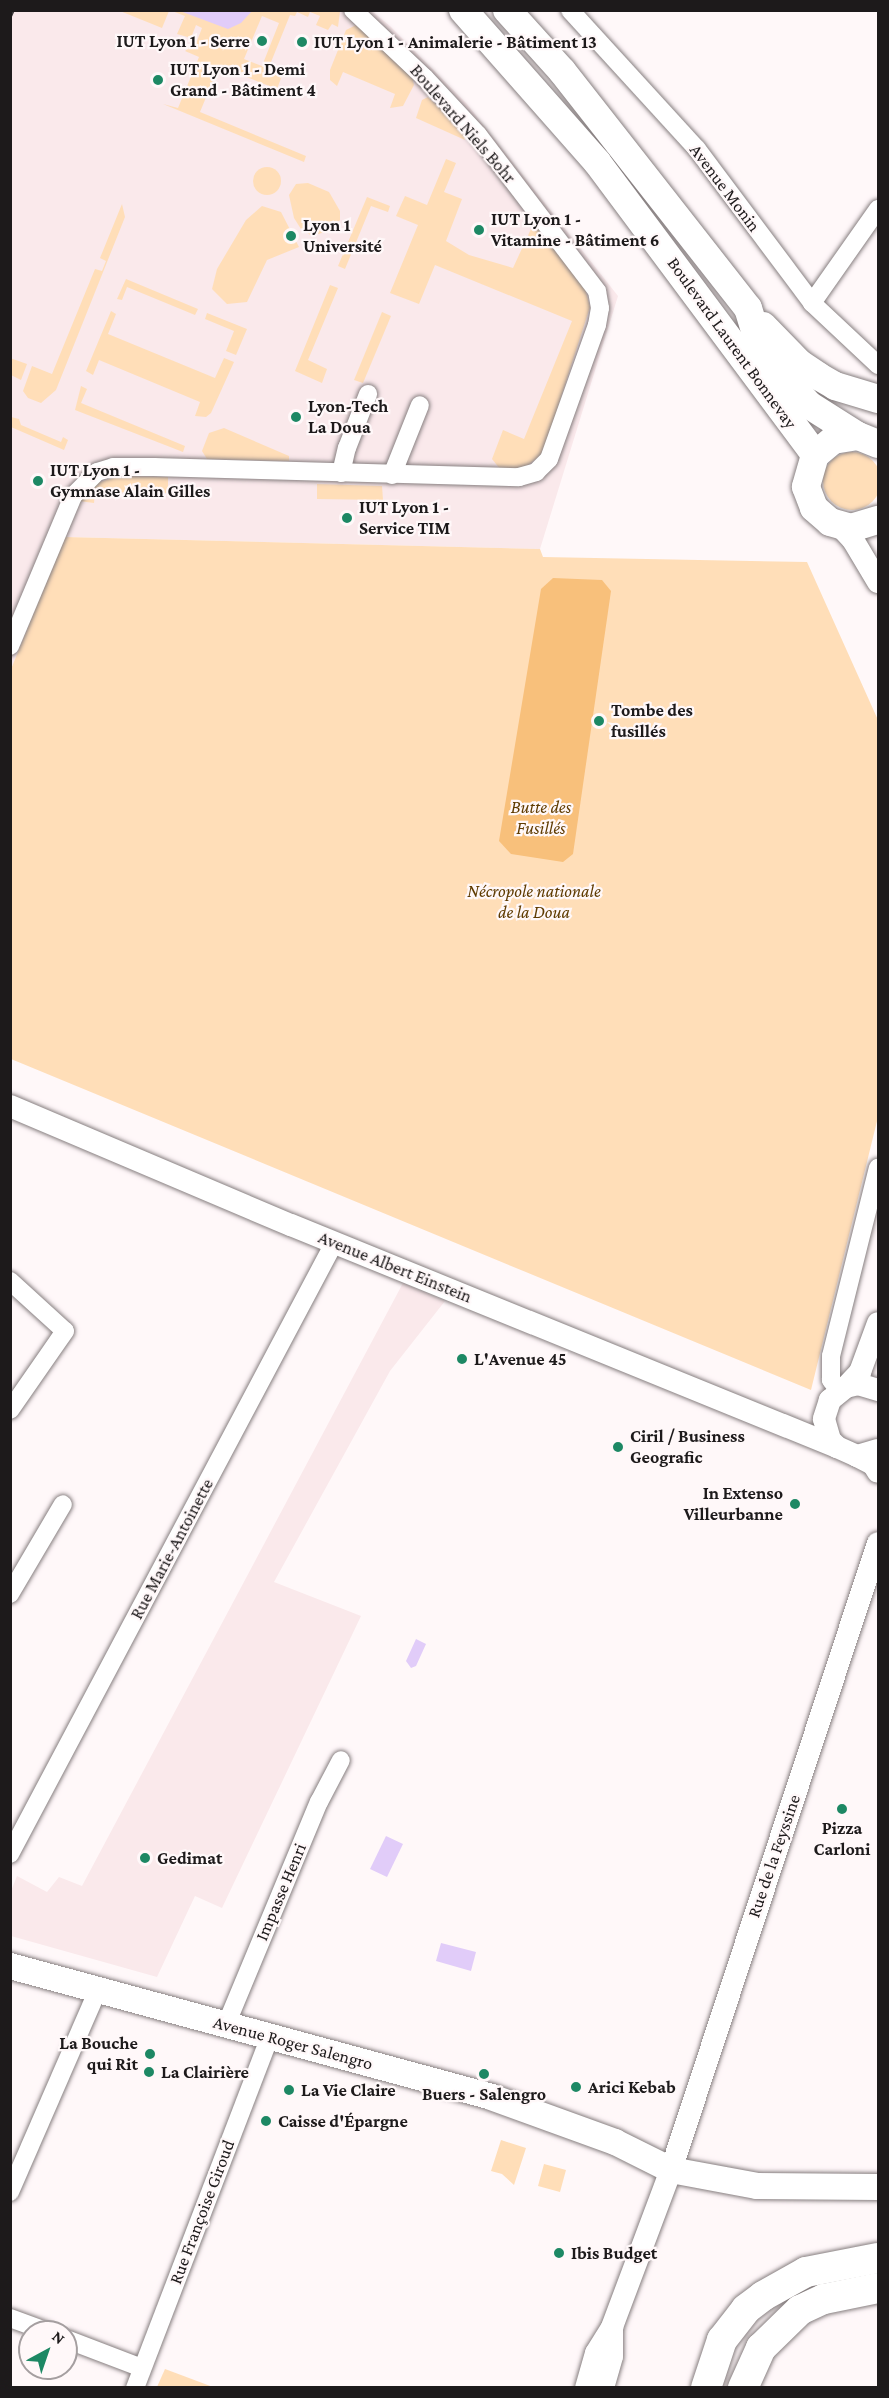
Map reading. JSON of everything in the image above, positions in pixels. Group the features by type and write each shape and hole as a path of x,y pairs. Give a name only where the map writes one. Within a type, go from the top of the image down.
{"highway":[{"path":"706,2388 723,2340 746,2309 763,2296 806,2272 879,2258"},
{"path":"748,2374 788,2319 824,2299 879,2288"}],"main road":[{"name":"Boulevard Laurent Bonnevay","path":"463,10 597,162 815,455 833,440 868,440"},
{"name":"Boulevard Laurent Bonnevay","path":"507,10 562,71 748,308 758,340 774,367 809,405 868,440"},
{"path":"748,308 799,363 835,386 879,399"},
{"path":"815,455 807,476 809,498 821,516 840,526 862,527 879,520"},
{"name":"Avenue Roger Salengro","path":"10,1966 491,2097 615,2142 671,2170 757,2186 879,2187"}],"street":[{"name":"Boulevard Niels Bohr","path":"10,646 73,496 80,485 97,472 113,466 519,477 544,466 557,440 597,325 600,300 592,284 478,135 425,78 353,10"},
{"name":"Avenue Monin","path":"570,10 697,149 812,303 879,365"},
{"path":"812,303 879,209"},
{"path":"341,473 369,394"},
{"path":"392,475 420,405"},
{"path":"840,526 853,540 879,582"},
{"name":"Avenue Albert Einstein","path":"10,1106 334,1243 781,1423 858,1451"},
{"path":"879,1168 831,1356 831,1380 837,1395 825,1429 858,1451 879,1472"},
{"name":"Rue Marie-Antoinette","path":"10,1854 334,1243"},
{"path":"10,1281 65,1331 10,1410"},
{"path":"781,1423 814,1415 860,1372 879,1323"},
{"path":"879,1339 879,1354"},
{"path":"837,1395 858,1384 879,1390"},
{"path":"10,1594 63,1504"},
{"name":"Rue de la Feyssine","path":"612,2327 671,2170 879,1544"},
{"name":"Impasse Henri","path":"226,2025 319,1802 341,1760"},
{"path":"10,2192 83,2018 98,1990"},
{"name":"Rue Françoise Giroud","path":"135,2388 270,2037"},
{"path":"586,2388 596,2353 612,2327"},
{"path":"603,2388 612,2356 612,2327"},
{"path":"78,2344 142,2368"}],"shaded area":[{"name":"Lyon 1 Université","path":"11,11 372,11 391,27 467,104 618,296 540,549 66,537 11,669"},
{"path":"180,11 252,11 241,23 228,29"},
{"name":"Gedimat","path":"403,1283 445,1301 390,1371 274,1582 361,1616 222,1908 195,1896 157,1977 11,1936 11,1891 17,1876 47,1892 59,1877 82,1886"},
{"path":"416,1639 426,1644 416,1666 411,1668 406,1661"},
{"path":"386,1836 403,1844 387,1877 370,1869"},
{"path":"441,1943 476,1952 471,1971 436,1961"}],"green space":[{"path":"120,11 169,11 162,28"},
{"path":"172,11 340,11 338,27 332,24 328,30 316,25 320,16 310,12 308,17 297,12 295,16 290,15 269,67 283,73 277,89 219,66 200,112 306,156 304,162 163,104 178,108 199,57 185,51 197,41 202,28 196,25 191,38 177,34 185,16","holes":["262,16 279,23 262,66 244,59"]},
{"path":"356,25 412,76 414,85 403,106 390,108 395,94 343,72 337,86 330,80 330,70 346,30"},
{"path":"428,97 464,131 465,140 416,118 422,100"},
{"path":"446,159 456,163 444,192 462,199 446,241 469,255 513,268 536,218 584,285 590,307 543,453 522,470 500,469 492,459 503,430 524,439 572,321 435,265 419,304 390,293 418,225 396,216 405,196 427,205"},
{"path":"267,167 277,171 281,181 277,191 267,195 257,191 253,181 257,171"},
{"path":"308,183 329,192 340,211 340,220 331,230 312,236 301,229 294,218 289,195 296,184"},
{"path":"367,197 390,206 388,212 371,206 345,269 338,266"},
{"path":"122,204 125,217 56,390 41,403 28,398 23,391 32,366 52,374 95,269 102,271 106,261 100,258"},
{"path":"262,206 281,212 299,247 267,260 247,302 227,304 212,289 217,269 246,220"},
{"path":"126,279 198,309 195,315 127,287 122,300 117,299"},
{"path":"330,285 338,288 308,360 327,369 322,383 295,371"},
{"path":"111,311 116,314 108,334 215,378 224,358 234,362 211,413 206,417 195,416 200,402 99,360 93,375 86,371"},
{"path":"382,312 391,316 363,383 354,380"},
{"path":"207,313 247,329 236,355 226,351 234,331 205,319"},
{"path":"10,358 27,364 21,380 11,375"},
{"path":"81,386 87,389 81,403 185,446 183,452 75,410"},
{"path":"11,417 19,419 21,425 61,442 63,437 68,440 64,450 11,427"},
{"path":"224,428 289,456 289,461 207,459 202,451 209,433"},
{"path":"852,452 868,457 876,465 881,481 876,497 868,505 852,510 836,505 828,497 823,481 828,465 836,457"},
{"path":"119,476 168,477 168,493 95,492 94,503 79,501 94,484"},
{"path":"317,484 382,486 383,500 317,499"},
{"name":"Nécropole nationale de la Doua","path":"65,537 540,549 543,557 807,562 878,720 878,1117 811,1390 11,1059 11,669"},
{"name":"Butte des Fusillés","path":"553,578 602,580 611,591 573,854 563,862 511,854 499,841 541,589"},
{"path":"501,2140 526,2148 514,2185 502,2174 491,2171"},
{"path":"544,2164 566,2170 560,2192 538,2186"},
{"path":"165,2369 213,2387 157,2387"}],"tram line":[{"path":"10,19 14,10"}],"place":[{"name":"IUT Lyon 1 - Serre","path":"262,41"},
{"name":"IUT Lyon 1 - Animalerie - Bâtiment 13","path":"302,42"},
{"name":"IUT Lyon 1 - Demi Grand - Bâtiment 4","path":"158,80"},
{"name":"IUT Lyon 1 - Vitamine - Bâtiment 6","path":"479,230"},
{"name":"Lyon 1 Université","path":"291,236"},
{"name":"Lyon-Tech La Doua","path":"296,417"},
{"name":"IUT Lyon 1 - Gymnase Alain Gilles","path":"38,481"},
{"name":"IUT Lyon 1 - Service TIM","path":"347,518"},
{"name":"Tombe des fusillés","path":"599,721"},
{"name":"L'Avenue 45","path":"462,1359"},
{"name":"Ciril / Business Geografic","path":"618,1447"},
{"name":"In Extenso Villeurbanne","path":"795,1504"},
{"name":"Pizza Carloni","path":"842,1809"},
{"name":"Gedimat","path":"145,1858"},
{"name":"La Bouche qui Rit","path":"150,2054"},
{"name":"La Clairière","path":"149,2072"},
{"name":"Buers - Salengro","path":"484,2074"},
{"name":"Arici Kebab","path":"576,2087"},
{"name":"La Vie Claire","path":"289,2090"},
{"name":"Caisse d'Épargne","path":"266,2121"},
{"name":"Ibis Budget","path":"559,2253"}]}
